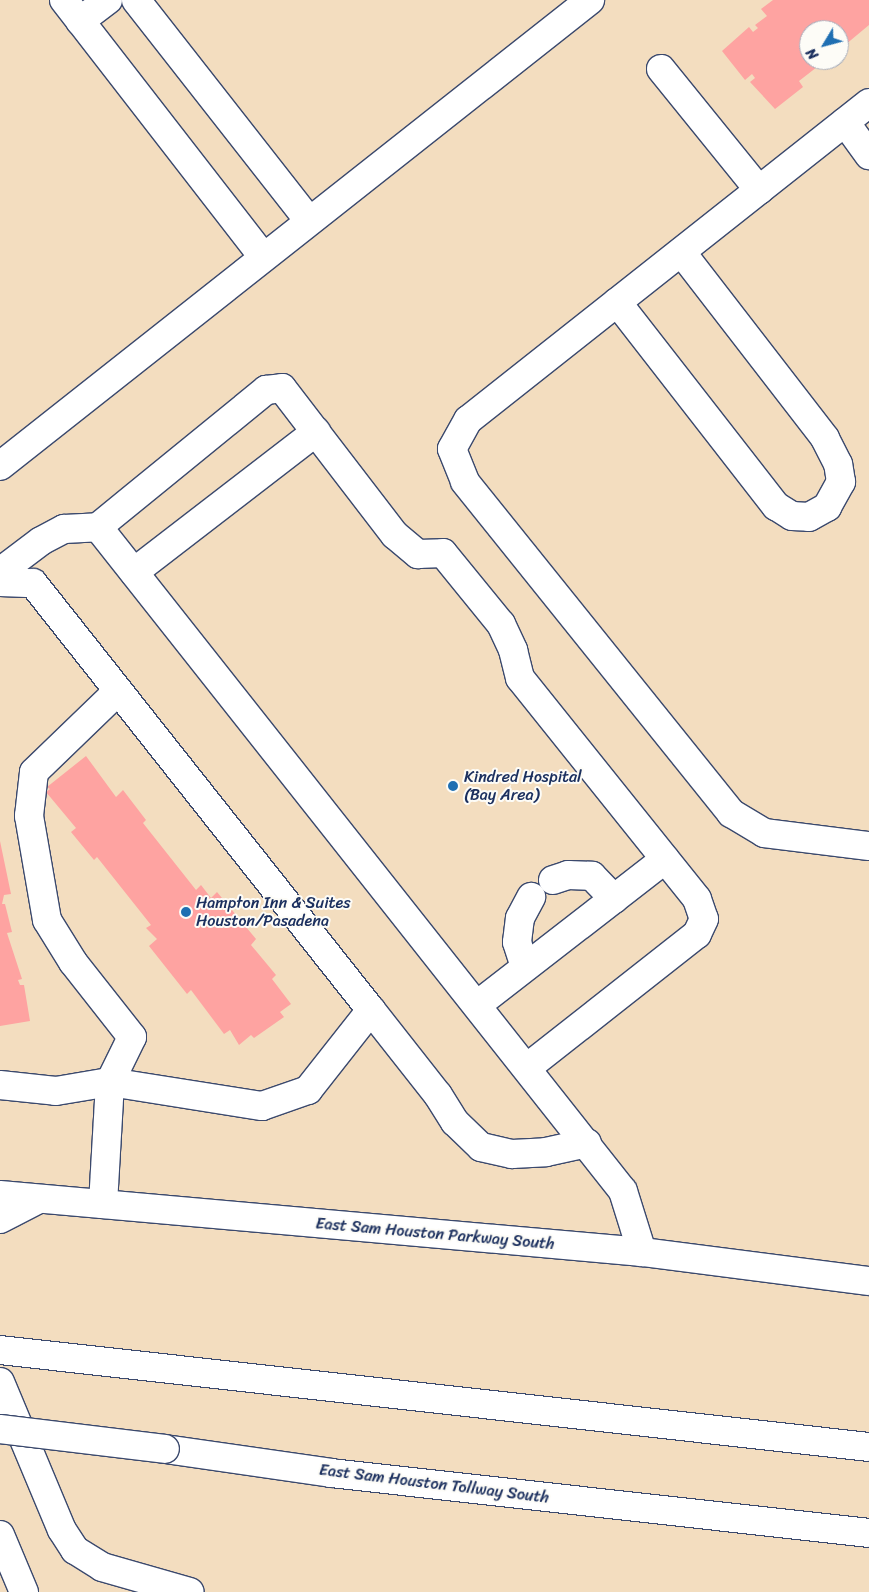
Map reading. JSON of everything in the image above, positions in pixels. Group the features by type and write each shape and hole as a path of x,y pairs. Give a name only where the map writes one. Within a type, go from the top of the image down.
{"main road":[{"path":"108,0 72,10 263,258"},
{"path":"136,0 308,219"},
{"path":"0,466 263,258 308,219 590,0"},
{"path":"661,69 759,190"},
{"path":"869,103 468,420 452,449 465,482 731,813 764,833 869,846"},
{"path":"845,122 869,155"},
{"path":"617,302 776,506 792,516 809,518 827,507 841,482 838,464 825,438 681,252"},
{"path":"0,572 41,541 64,529 98,527 266,390 282,388 395,535 418,554 443,553 501,624 513,650 520,678 697,899 704,919 697,934 527,1068"},
{"path":"134,572 316,432"},
{"path":"98,527 587,1143 623,1191 642,1252"},
{"path":"0,582 33,583 438,1095 455,1122 481,1146 512,1154 546,1152 587,1143"},
{"path":"103,1204 110,1082 132,1037 73,962 47,920 29,816 34,772 118,691"},
{"path":"477,1005 665,859"},
{"path":"553,880 568,875 592,876 614,899"},
{"path":"525,968 517,942 520,918 531,897"},
{"path":"0,1085 56,1091 110,1082 262,1106 308,1090 371,1010"},
{"name":"East Sam Houston Parkway South","path":"0,1195 38,1200 103,1204 642,1252 869,1281"},
{"path":"0,1219 38,1200"},
{"path":"0,1350 869,1447"},
{"path":"0,1382 62,1530 75,1550 102,1567 190,1592"},
{"name":"East Sam Houston Tollway South","path":"0,1429 165,1449 331,1473 869,1533"},
{"path":"0,1535 24,1592"},
{"path":"0,1587 29,1592"}],"building":[{"path":"773,0 869,0 869,25 849,42 849,20 799,20 799,70 813,70 799,81 803,87 775,109 750,82 755,78 752,74 745,80 722,51 749,27 753,32 758,28 755,25 767,16 761,9"},
{"name":"Hampton Inn & Suites Houston/Pasadena","path":"86,756 116,797 123,790 146,820 143,823 196,890 201,885 211,898 217,892 256,939 251,945 276,975 272,979 291,1004 280,1012 284,1017 254,1038 251,1035 239,1045 230,1030 224,1034 191,990 187,994 149,946 157,939 146,928 151,925 97,857 94,860 71,832 76,828 46,792 50,789 47,787"},
{"path":"0,841 11,894 4,895 2,904 5,904 12,932 7,933 22,979 18,980 20,985 24,985 30,1021 0,1026"}],"place":[{"name":"Kindred Hospital (Bay Area)","path":"453,786"},
{"name":"Hampton Inn & Suites Houston/Pasadena","path":"186,912"}]}
